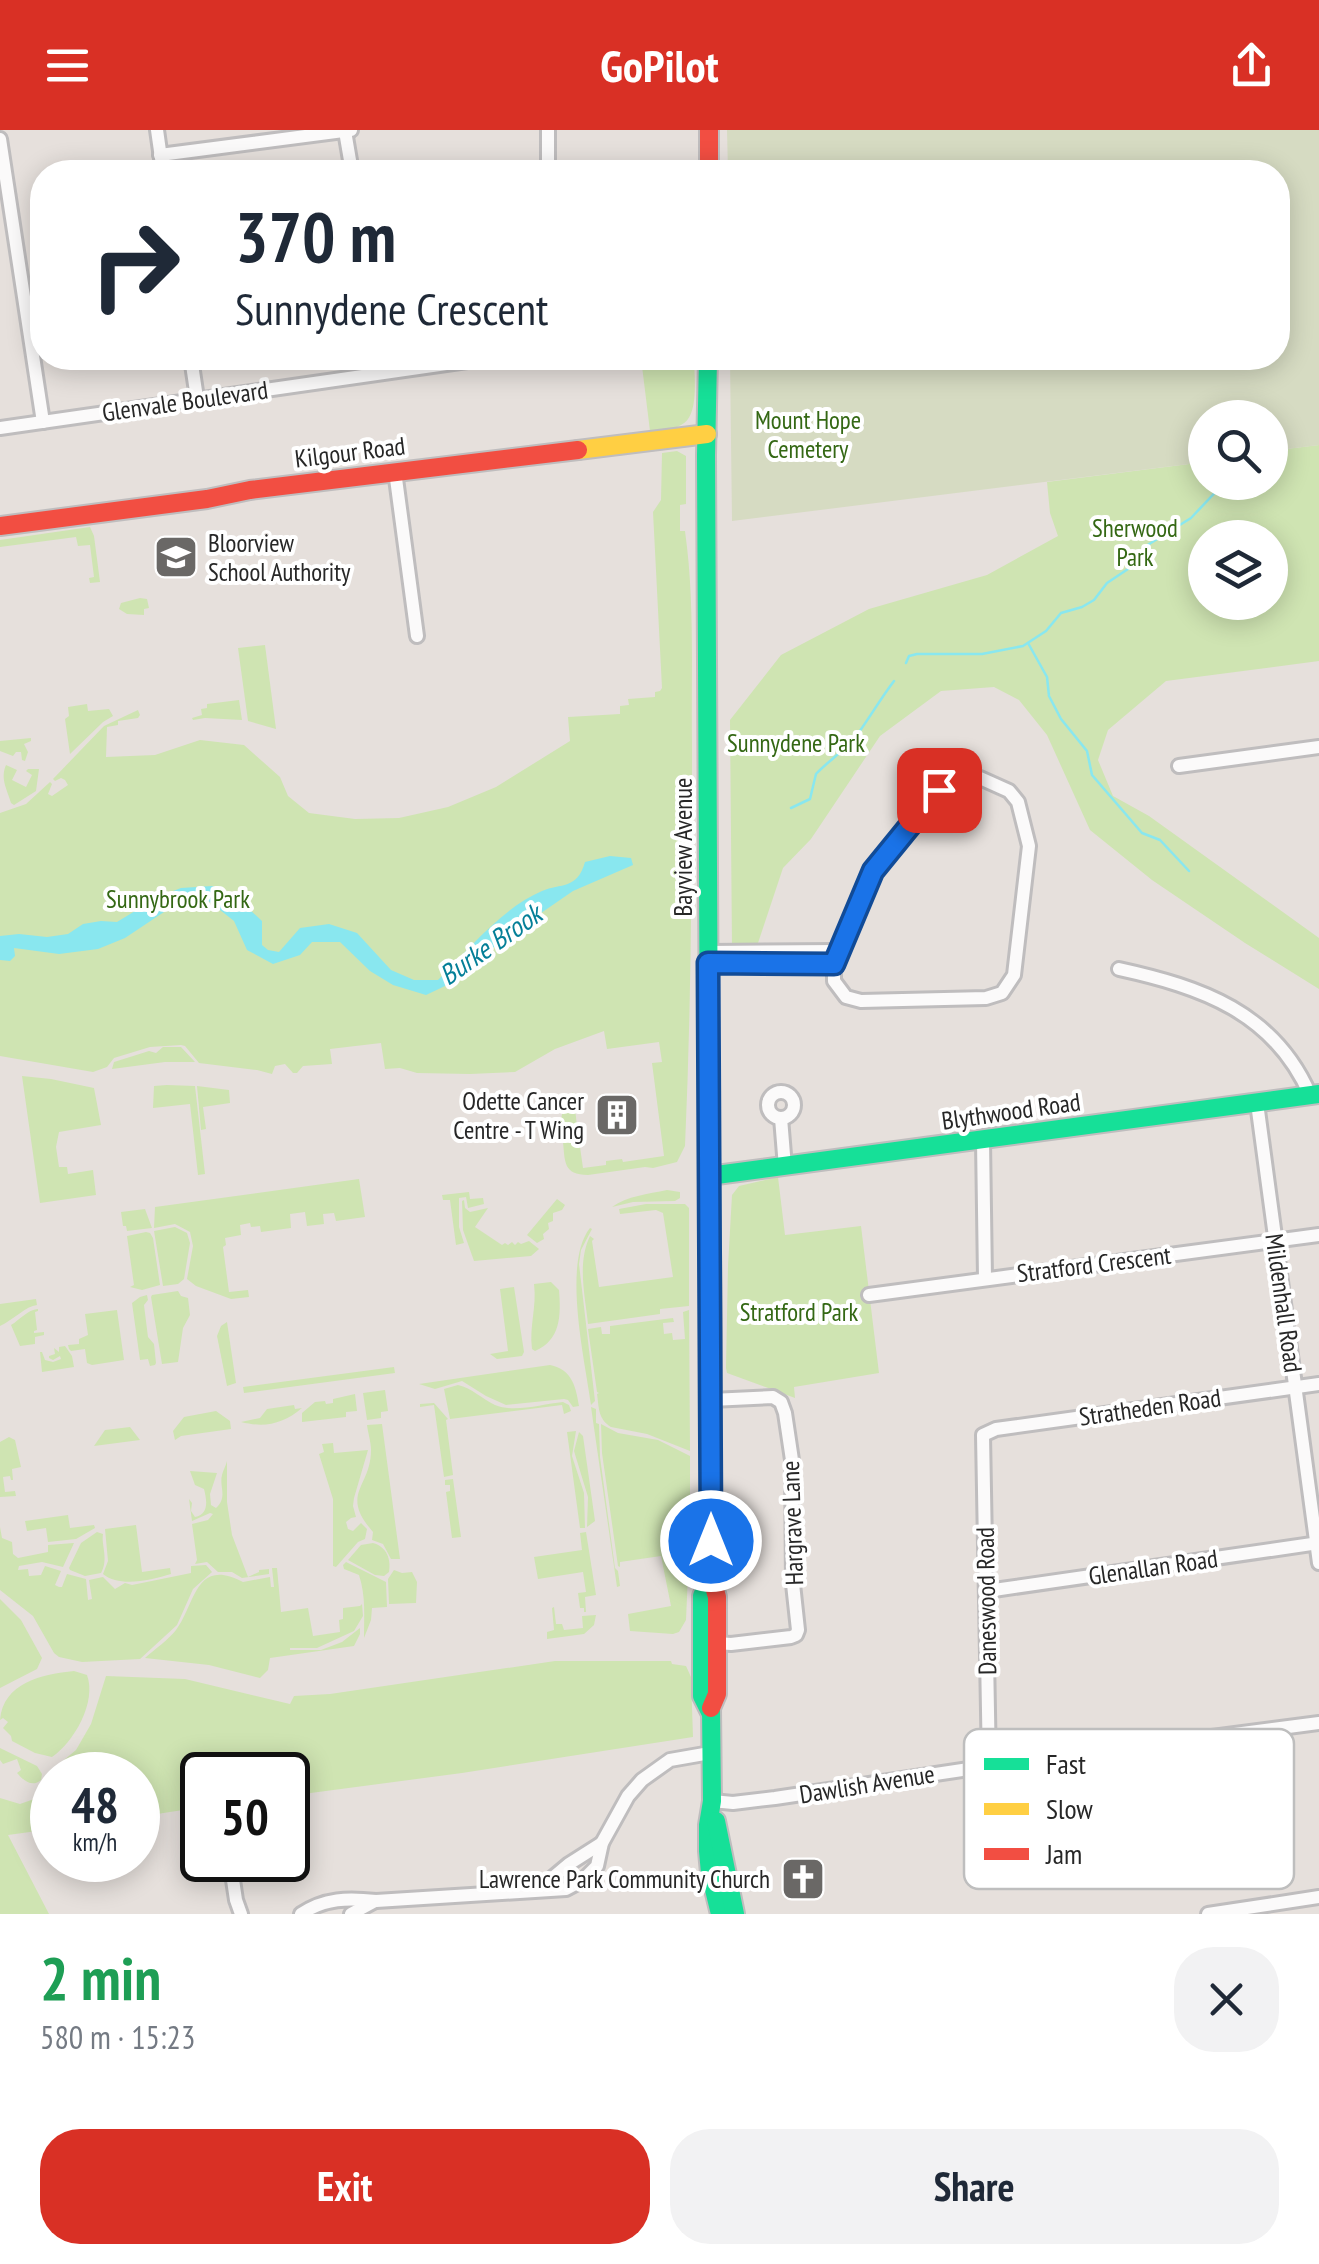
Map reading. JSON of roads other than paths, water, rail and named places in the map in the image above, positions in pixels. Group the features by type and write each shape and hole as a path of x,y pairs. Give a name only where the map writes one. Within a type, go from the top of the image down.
{"main road":[{"path":"709,130 709,160"},
{"name":"Bayview Avenue","path":"708,370 710,1576 717,1596 717,1694 710,1712 710,1753 712,1801 735,1914"},
{"name":"Kilgour Road","path":"0,526 395,471 707,434"},
{"name":"Blythwood Road","path":"709,1176 1314,1095"},
{"name":"Bayview Avenue","path":"710,1576 702,1596 702,1696 710,1712"},
{"name":"Bayview Avenue","path":"712,1801 708,1852 720,1914"}],"street":[{"path":"157,130 161,160"},
{"path":"160,155 348,130 351,160"},
{"path":"548,130 548,160"},
{"path":"0,139 30,336"},
{"path":"35,370 43,422"},
{"path":"193,370 197,398"},
{"path":"381,370 382,374"},
{"name":"Glenvale Boulevard","path":"0,428 408,370"},
{"path":"395,471 416,636"},
{"path":"1180,766 1319,747"},
{"path":"980,778 1009,791 1018,802 1029,846 1014,975 1002,993 986,998 860,1001 846,997 834,981 836,957 873,871 939,790 980,778"},
{"path":"708,958 836,957"},
{"path":"1119,969 1192,988 1239,1011 1284,1052 1314,1095"},
{"name":"Mildenhall Road","path":"1257,1103 1319,1563"},
{"path":"782,1118 785,1167"},
{"path":"983,1141 985,1278"},
{"name":"Stratford Crescent","path":"870,1295 1319,1235"},
{"name":"Stratheden Road","path":"984,1435 996,1429 1319,1384"},
{"name":"Hargrave Lane","path":"712,1400 773,1397 784,1407 793,1482 793,1584 798,1630 791,1637 717,1643"},
{"name":"Daneswood Road","path":"984,1435 988,1729"},
{"name":"Glenallan Road","path":"987,1591 1318,1544"},
{"name":"Dawlish Avenue","path":"1273,1729 1319,1723"},
{"path":"301,1914 316,1904 351,1898 376,1901 566,1889 597,1866 602,1843 628,1796 648,1774 670,1760 710,1753"},
{"name":"Dawlish Avenue","path":"712,1801 784,1797 964,1770"},
{"path":"538,1890 602,1843"},
{"path":"233,1882 241,1914"},
{"path":"1208,1914 1252,1911 1319,1897"},
{"path":"351,1914 376,1901"}],"water":[{"path":"610,856 631,858 633,865 573,891 499,942 466,976 426,995 393,985 370,971 340,942 312,942 300,955 273,964 247,950 234,921 201,895 98,949 59,954 14,948 15,956 10,961 0,960 0,936 68,934 83,924 117,922 181,888 212,886 233,894 262,921 262,945 268,950 279,952 300,928 329,924 357,933 391,970 414,980 438,980 513,908 542,891 573,881 585,862"}],"waterway":[{"name":"Burke Brook","path":"906,663 909,656 917,654 982,654 1023,646 1046,631 1061,613 1094,600 1107,583 1131,567 1146,546 1191,518 1208,500"},
{"path":"1028,643 1047,677 1049,696 1061,719 1087,751 1092,775 1142,833 1160,840 1189,871"},
{"name":"Burke Brook","path":"791,808 810,799 816,774 853,740 894,681"}],"place":[{"name":"Bloorview School Authority","path":"176,557"},
{"name":"Odette Cancer Centre - T Wing","path":"617,1115"},
{"name":"Lawrence Park Community Church","path":"803,1879"}],"park label":[{"name":"Mount Hope Cemetery","path":"808,434"},
{"name":"Sherwood Park","path":"1135,542"},
{"name":"Sunnydene Park","path":"796,743"},
{"name":"Sunnybrook Park","path":"178,899"},
{"name":"Stratford Park","path":"799,1312"}]}
